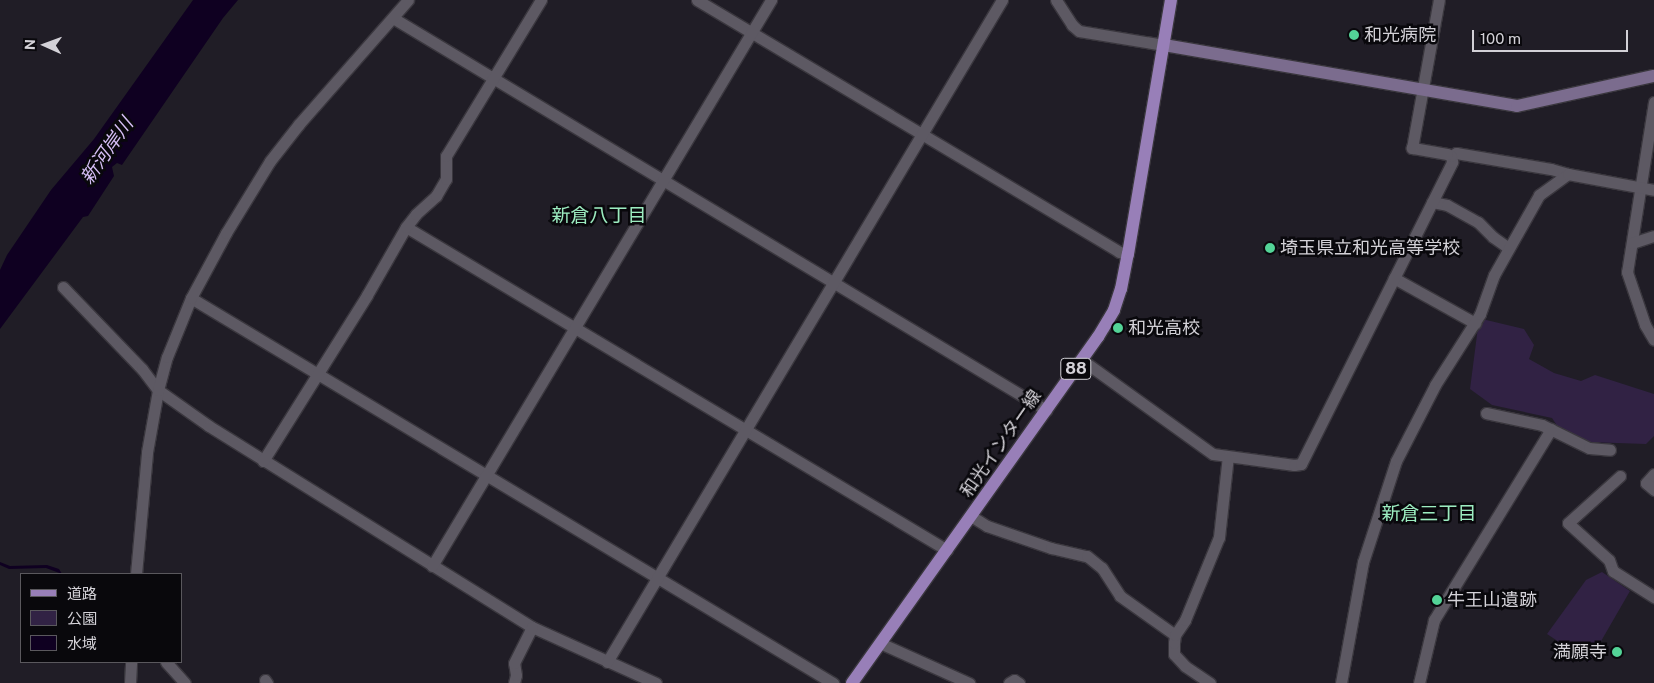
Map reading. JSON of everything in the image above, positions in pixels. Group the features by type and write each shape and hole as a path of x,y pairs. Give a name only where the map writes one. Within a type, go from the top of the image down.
{"main road":[{"name":"和光インター線","path":"852,683 1082,360 1114,310 1128,254 1172,0"}],"street":[{"path":"136,573 146,461 158,390 168,357 191,298 222,240 270,161 299,124 408,0"},
{"path":"263,461 406,227 416,214 436,196 446,179 446,156 541,0"},
{"path":"697,0 1119,252 1128,254"},
{"path":"432,566 771,0"},
{"path":"607,662 744,428 834,282 1002,0"},
{"path":"1056,0 1079,31 1517,106 1654,76"},
{"path":"1439,0 1412,148 1452,156 1456,153 1551,169 1568,174 1654,190"},
{"path":"393,18 1046,410"},
{"path":"1654,102 1627,272 1645,325 1654,340"},
{"path":"1082,360 1213,454 1294,465 1301,464 1452,162 1452,156"},
{"path":"1342,683 1363,562 1396,461 1435,385 1475,323 1494,275 1539,195 1568,174"},
{"path":"1432,202 1447,205 1478,222 1493,237 1509,248"},
{"path":"406,227 947,550"},
{"path":"1632,243 1654,236"},
{"path":"1394,278 1475,323"},
{"path":"63,287 142,369 158,390 263,461 532,627 656,683"},
{"path":"191,298 834,683"},
{"path":"1486,413 1542,425 1589,448 1610,450"},
{"path":"1419,683 1434,620 1551,429"},
{"path":"1210,683 1185,666 1174,654 1175,635 1185,620 1219,537 1228,456"},
{"path":"1654,474 1646,483 1654,490"},
{"path":"1620,476 1568,523 1608,560 1613,571 1654,597"},
{"path":"971,516 987,526 1087,556 1102,568 1120,596 1175,635"},
{"path":"527,683 515,679 514,663 532,627"},
{"path":"880,643 968,683"},
{"path":"130,683 131,663"},
{"path":"167,663 185,683"},
{"path":"1009,683 1014,680 1019,683"}],"green space":[{"path":"1482,319 1524,329 1534,345 1529,359 1554,373 1581,381 1595,375 1654,394 1654,436 1646,444 1588,442 1558,427 1552,418 1492,405 1470,389 1478,327"},
{"path":"1602,572 1630,591 1589,662 1547,634 1586,580"}],"water":[{"name":"新河岸川","path":"193,0 238,0 223,18 122,165 117,163 112,167 114,176 88,216 83,217 0,329 0,270 7,255 51,190 94,139"},
{"path":"0,562 10,566 47,565 59,569 61,573 46,568 9,569 0,565"}],"place":[{"name":"和光病院","path":"1354,35"},
{"name":"埼玉県立和光高等学校","path":"1270,248"},
{"name":"和光高校","path":"1118,328"},
{"name":"牛王山遺跡","path":"1437,600"},
{"name":"満願寺","path":"1617,652"}],"district":[{"name":"新倉八丁目","path":"599,216"},
{"name":"新倉三丁目","path":"1429,514"}]}
